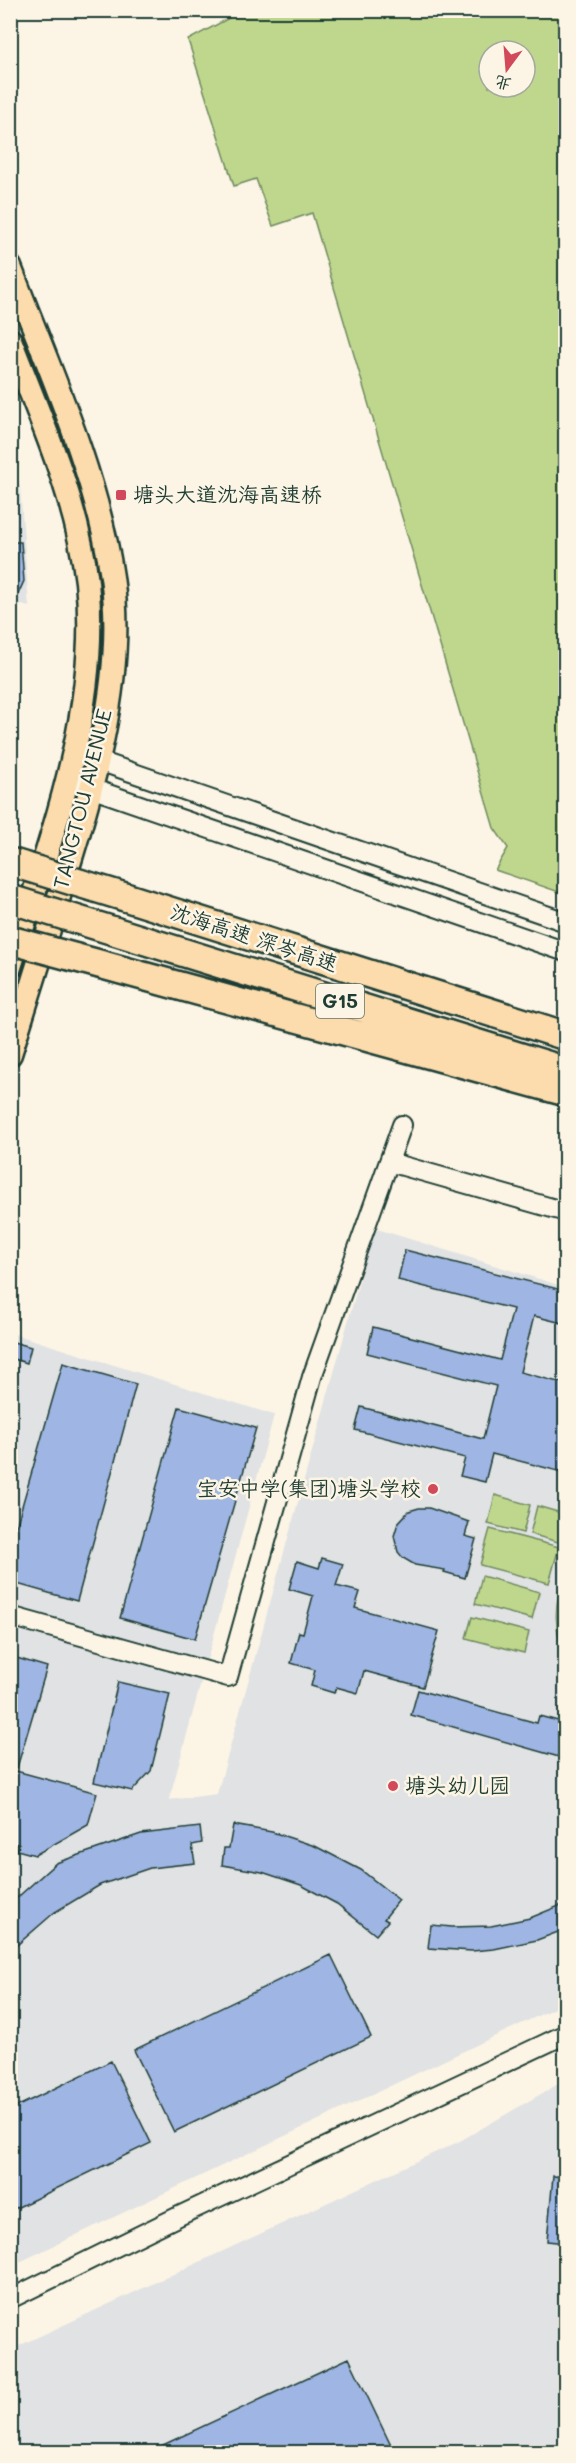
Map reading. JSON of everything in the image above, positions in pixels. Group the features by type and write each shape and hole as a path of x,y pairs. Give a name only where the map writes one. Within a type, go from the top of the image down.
{"highway":[{"name":"沈海高速 深岑高速","path":"10,862 566,1036"},
{"name":"沈海高速 深岑高速","path":"10,899 566,1071"},
{"path":"10,940 566,1092"}],"main road":[{"name":"TANGTOU AVENUE","path":"10,267 90,479 103,529 112,580 115,634 111,676 91,788 10,1054"},
{"name":"TANGTOU AVENUE","path":"10,340 65,487 78,534 87,582 89,633 86,673 66,779 10,967"}],"street":[{"path":"72,752 566,922"},
{"path":"66,779 566,952"},
{"path":"10,1616 228,1677 312,1377 402,1125"},
{"path":"389,1162 566,1212"},
{"path":"10,2299 181,2215 566,2034"}],"shaded area":[{"path":"10,469 20,486 29,607 11,602"},
{"path":"374,1228 565,1287 565,2003 11,2266 11,1333 274,1415 169,1800 217,1794"},
{"path":"565,2080 565,2452 11,2452 10,2350 460,2141"}],"green space":[{"path":"242,11 565,11 565,894 495,870 508,848 494,828 312,213 273,226 256,179 234,186 188,40"},
{"path":"495,1495 530,1505 523,1533 488,1524"},
{"path":"537,1506 565,1514 565,1544 530,1534"},
{"path":"490,1529 559,1547 549,1583 480,1565"},
{"path":"482,1576 539,1592 532,1619 475,1604"},
{"path":"565,1576 565,1660 556,1618 558,1597"},
{"path":"472,1617 529,1632 524,1653 466,1638"}],"building":[{"path":"10,542 21,542 24,581 10,612"},
{"path":"405,1250 566,1291 566,1324 534,1316 520,1372 566,1384 566,1473 492,1454 485,1482 460,1476 465,1458 355,1430 361,1407 483,1439 496,1386 367,1353 373,1327 500,1360 513,1309 398,1280"},
{"path":"10,1341 31,1347 27,1363 10,1358"},
{"path":"63,1363 136,1384 77,1601 10,1582 10,1548"},
{"path":"179,1407 256,1428 195,1639 120,1618"},
{"path":"429,1508 469,1522 465,1536 476,1539 465,1578 444,1572 445,1570 415,1565 398,1552 394,1536 398,1523 409,1511"},
{"path":"322,1558 343,1564 336,1586 360,1592 355,1608 439,1631 423,1687 364,1671 358,1693 336,1687 334,1693 311,1686 315,1670 291,1663 299,1632 303,1633 313,1596 289,1589 297,1561 319,1568"},
{"path":"10,1656 47,1667 16,1771 97,1793 88,1825 35,1855 17,1850 19,1844 10,1843"},
{"path":"118,1682 170,1694 151,1771 132,1791 94,1782"},
{"path":"418,1690 537,1723 539,1716 566,1723 566,1733 559,1757 411,1715"},
{"path":"233,1825 272,1832 315,1846 361,1870 399,1900 384,1919 388,1921 376,1935 337,1904 301,1885 262,1872 222,1865 224,1848 229,1848"},
{"path":"200,1827 202,1843 192,1845 195,1863 150,1868 100,1885 55,1912 10,1951 10,1904 56,1863 141,1834"},
{"path":"566,1903 566,1929 537,1940 472,1951 428,1948 431,1925 491,1926 530,1918"},
{"path":"331,1955 371,2037 174,2132 134,2050"},
{"path":"111,2061 151,2143 10,2211 10,2110"},
{"path":"553,2176 566,2177 566,2243 547,2241"},
{"path":"349,2358 394,2452 148,2452"}],"place":[{"name":"塘头大道沈海高速桥","path":"121,495"},
{"name":"宝安中学(集团)塘头学校","path":"433,1489"},
{"name":"塘头幼儿园","path":"393,1786"}]}
